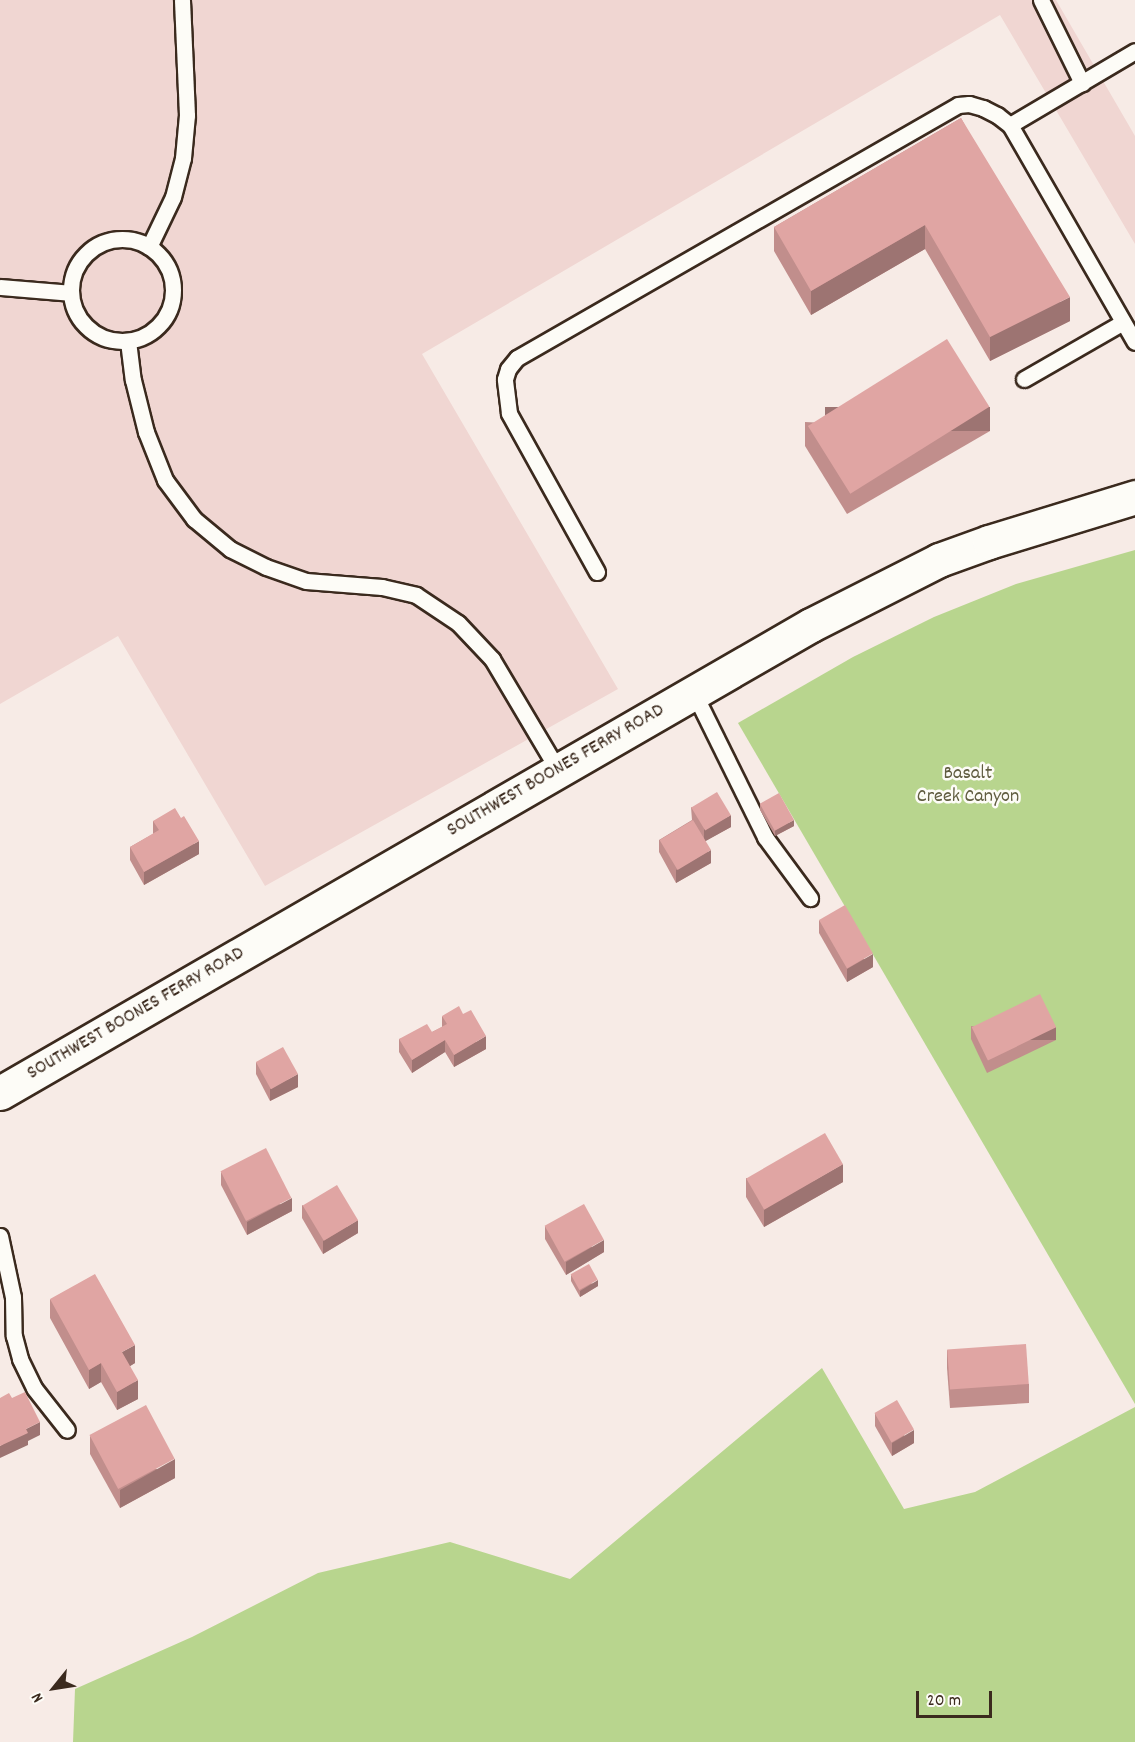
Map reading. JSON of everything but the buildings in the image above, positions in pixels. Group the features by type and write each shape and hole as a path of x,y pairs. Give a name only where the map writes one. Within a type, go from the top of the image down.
{"main road":[{"name":"SOUTHWEST BOONES FERRY ROAD","path":"0,1093 693,691 811,625 939,560 989,542 1135,497"}],"lane":[{"path":"149,247 172,197 183,158 187,115 182,0"},
{"path":"1041,0 1082,83"},
{"path":"1010,125 1135,51"},
{"path":"597,572 509,413 505,379 508,369 517,358 958,105 969,104 983,108 1010,125 1135,342"},
{"path":"119,239 134,241 149,247 162,259 170,275 171,301 159,325 145,335 128,341 111,340 90,329 74,309 71,293 72,277 79,262 90,250 103,242 119,239"},
{"path":"0,287 71,293"},
{"path":"1024,379 1123,321"},
{"path":"128,341 133,380 146,432 165,480 194,519 230,549 266,567 306,581 382,587 416,596 459,623 492,659 558,770"},
{"path":"693,691 765,837 810,898"},
{"path":"0,1236 12,1297 14,1336 20,1359 34,1388 67,1430"}],"shaded area":[{"path":"0,0 1056,0 1135,136 1135,244 1000,15 422,354 618,689 265,886 118,636 0,704"}],"green space":[{"name":"Basalt Creek Canyon","path":"1135,550 1135,1404 738,723 853,657 934,617 1016,584"},
{"path":"822,1368 904,1509 975,1492 1135,1407 1135,1742 73,1742 75,1689 192,1637 318,1573 450,1542 570,1579"}]}
